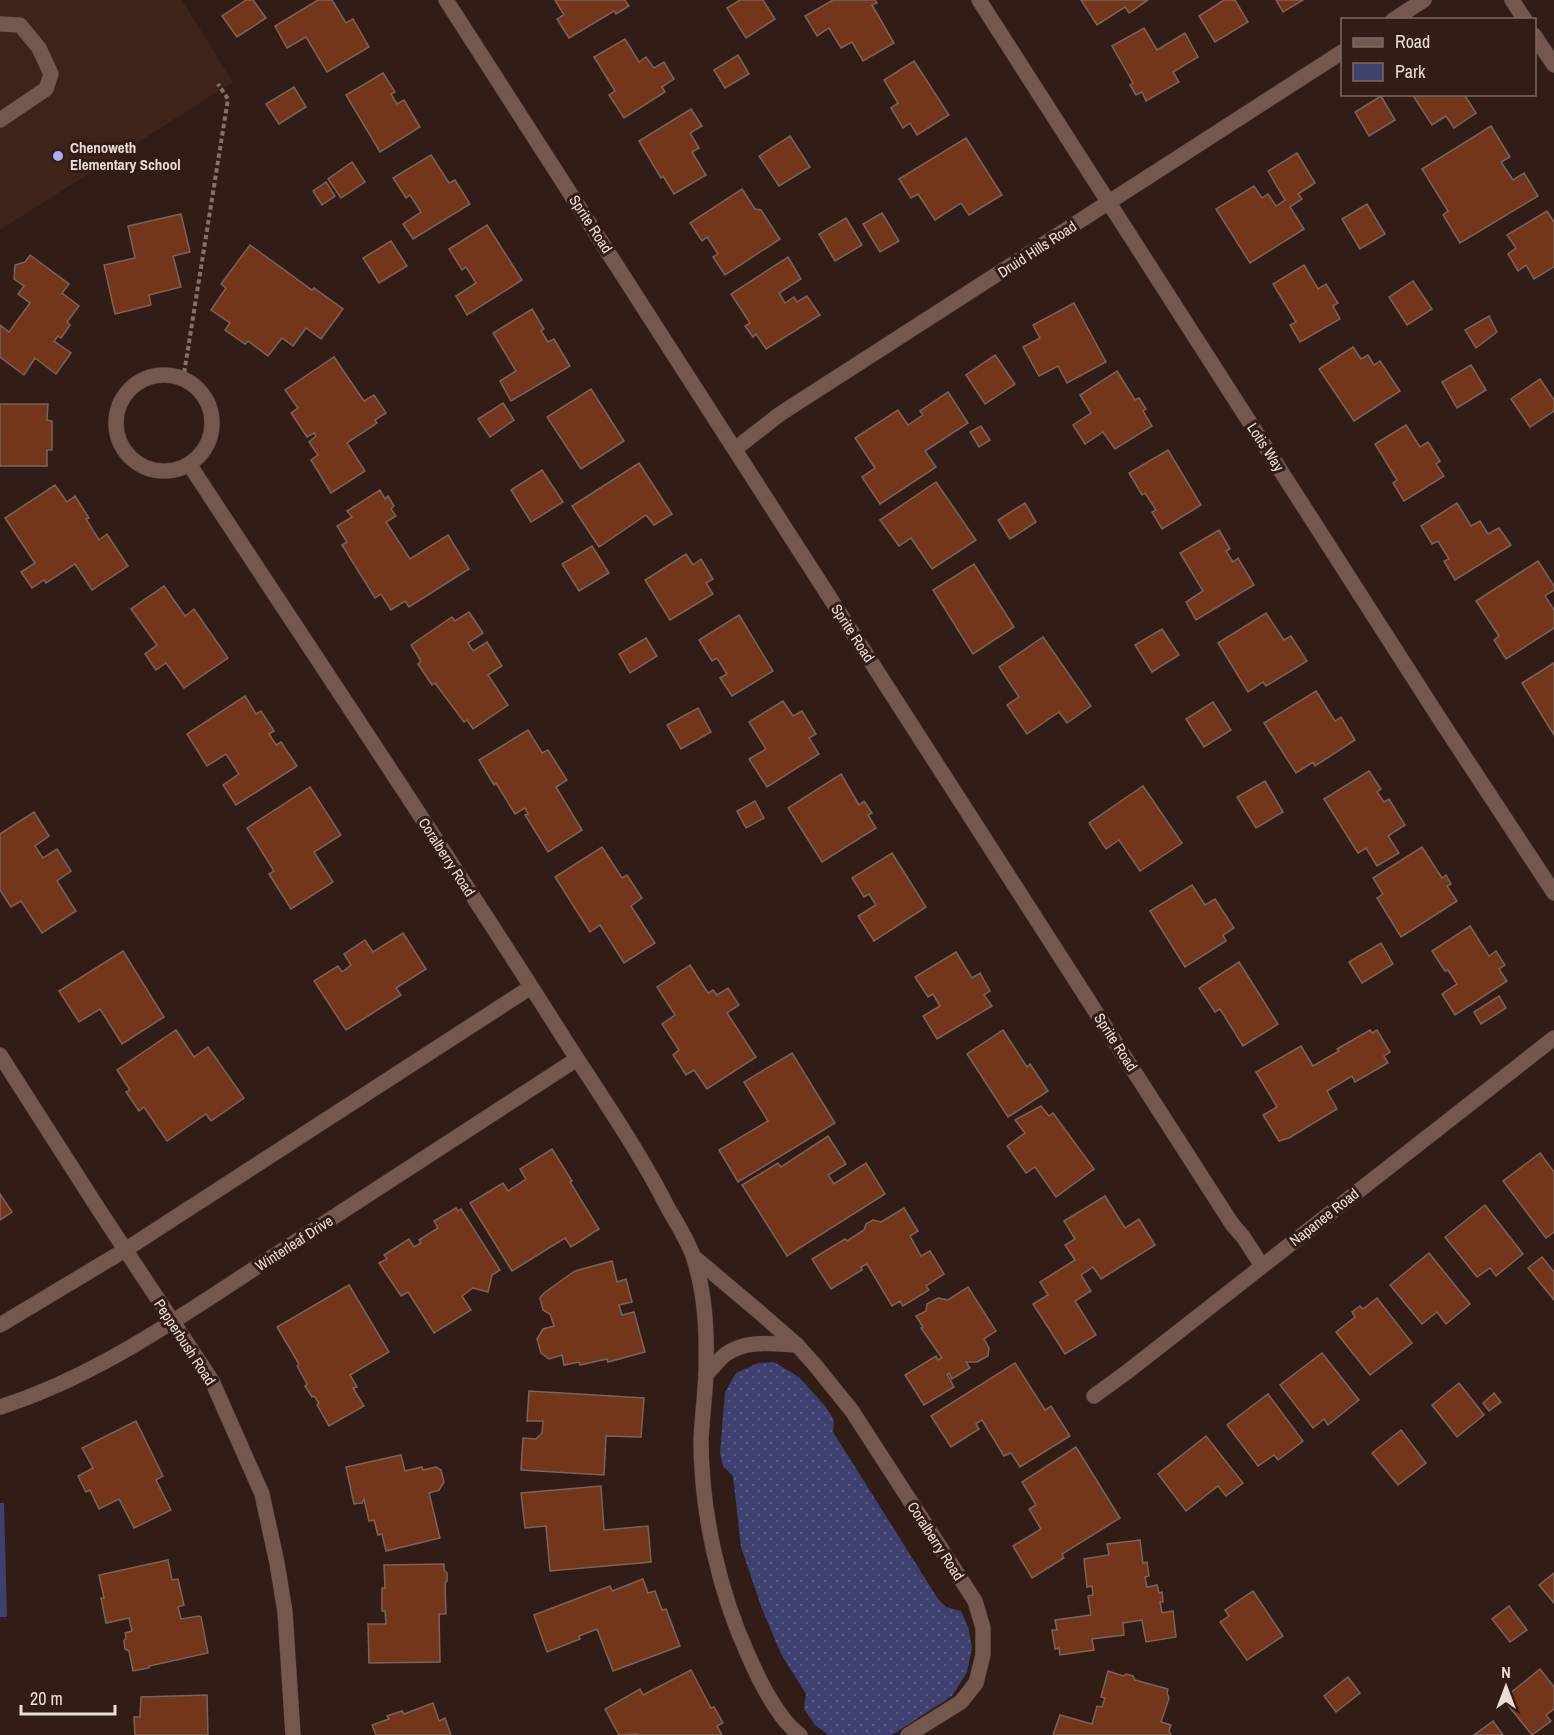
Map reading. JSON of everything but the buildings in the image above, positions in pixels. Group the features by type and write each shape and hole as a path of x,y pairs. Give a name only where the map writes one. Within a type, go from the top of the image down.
{"street":[{"name":"Sprite Road","path":"446,0 1232,1224 1262,1266"},
{"name":"Lotis Way","path":"979,0 1443,724 1554,892"},
{"path":"1396,18 1424,0"},
{"path":"1512,0 1524,18"},
{"path":"0,24 20,25 39,48 51,74 46,89 0,120"},
{"path":"1536,38 1554,65"},
{"name":"Druid Hills Road","path":"735,449 780,414 1341,53"},
{"path":"155,376 174,377 191,384 204,398 211,415 210,434 203,451 189,464 172,471 153,471 136,463 123,449 116,432 116,413 124,396 138,383 155,376"},
{"name":"Coralberry Road","path":"189,464 577,1059 652,1177 694,1257 705,1320 706,1374 701,1439 711,1539 722,1587 739,1635 763,1688 792,1730 800,1735"},
{"path":"0,1325 125,1250 531,987"},
{"name":"Napanee Road","path":"1094,1396 1554,1038"},
{"name":"Pepperbush Road","path":"0,1055 212,1381 262,1494 278,1563 285,1612 292,1735"},
{"name":"Winterleaf Drive","path":"0,1407 25,1399 83,1373 173,1322 577,1059"},
{"name":"Coralberry Road","path":"694,1257 797,1345 815,1365 852,1411 975,1601 983,1628 983,1655 976,1683 961,1702 908,1735"},
{"path":"706,1374 727,1353 743,1345 761,1343 797,1345"}],"path":[{"path":"183,380 228,99 218,84"}],"shaded area":[{"name":"Chenoweth Elementary School","path":"0,0 182,0 233,82 0,230"}],"green space":[{"path":"774,1362 799,1377 825,1406 834,1420 833,1432 938,1599 946,1607 961,1611 968,1627 972,1648 967,1672 952,1696 892,1735 828,1735 815,1725 804,1709 806,1694 781,1654 761,1606 741,1547 733,1476 723,1466 720,1453 725,1392 736,1373 758,1363"},
{"path":"0,1503 4,1503 7,1617 0,1617"}],"place":[{"name":"Chenoweth Elementary School","path":"58,156"}]}
